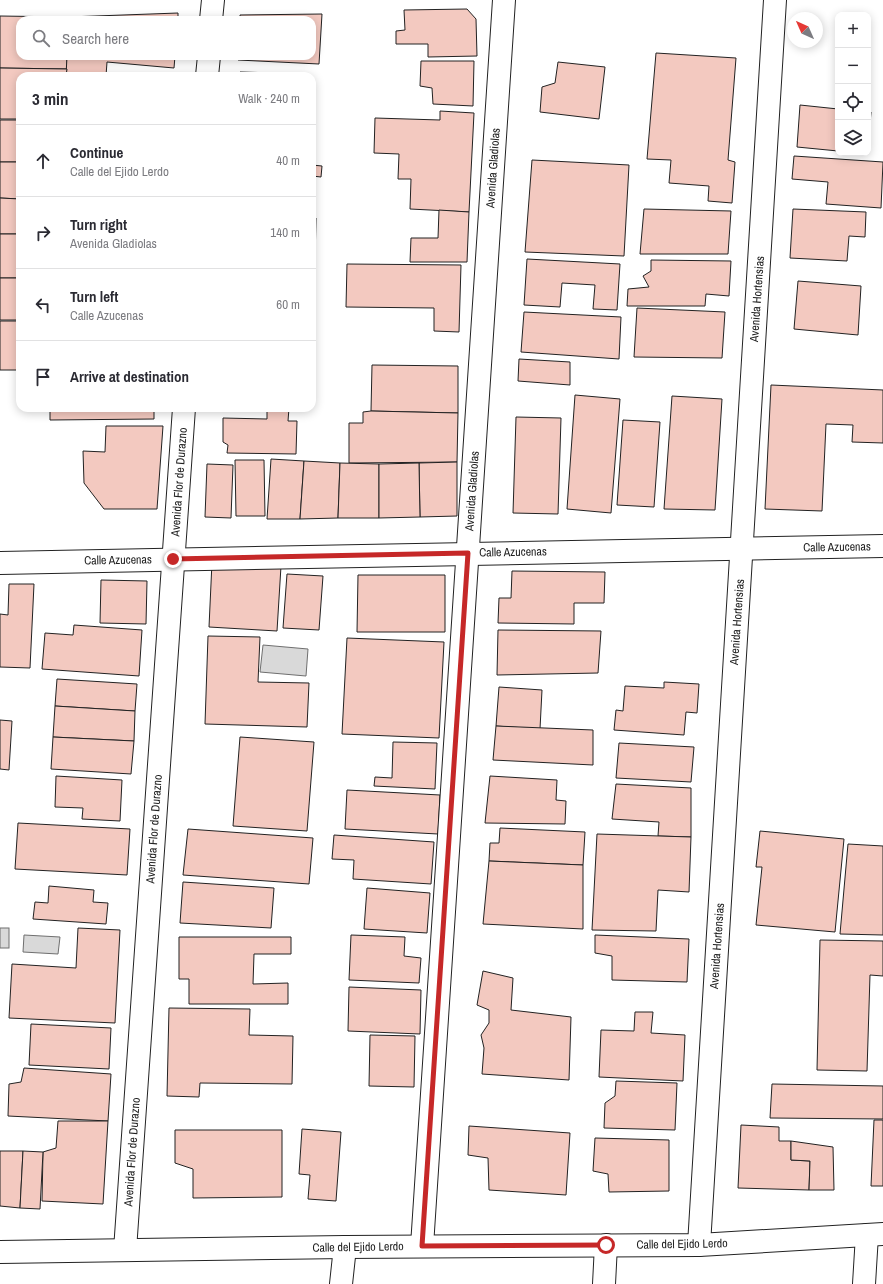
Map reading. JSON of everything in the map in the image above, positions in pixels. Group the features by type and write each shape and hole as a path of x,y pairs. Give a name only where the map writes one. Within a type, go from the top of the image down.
{"street":[{"path":"211,16 212,0"},
{"name":"Avenida Gladiolas","path":"422,1246 504,0"},
{"name":"Avenida Hortensias","path":"699,1244 776,0"},
{"path":"207,72 209,60"},
{"name":"Avenida Flor de Durazno","path":"125,1250 184,412"},
{"name":"Calle Azucenas","path":"0,563 883,546"},
{"path":"864,1284 875,1235"},
{"name":"Calle del Ejido Lerdo","path":"0,1252 699,1244 875,1235"},
{"path":"604,1284 606,1245"},
{"path":"341,1284 345,1247"}],"shaded area":[{"path":"263,645 308,649 306,676 260,672"},
{"path":"0,928 9,928 9,948 0,948"},
{"path":"24,935 60,937 58,954 23,952"}],"building":[{"path":"467,9 476,19 477,56 428,57 428,44 396,44 396,31 405,30 404,10"},
{"path":"178,13 178,16 96,16"},
{"path":"322,14 319,64 238,60 316,60 316,16 240,15"},
{"path":"0,16 16,16 16,60 67,60 67,69 0,68"},
{"path":"656,53 736,58 728,160 735,162 732,203 708,201 709,186 669,183 671,160 647,159"},
{"path":"67,60 175,60 174,68 107,62 106,72 66,72"},
{"path":"421,61 474,61 473,106 433,104 432,88 420,86"},
{"path":"558,62 605,67 599,119 540,112 542,87 555,83"},
{"path":"0,68 67,69 67,72 16,72 16,119 0,119"},
{"path":"800,105 835,109 835,151 797,147"},
{"path":"440,111 474,113 469,212 410,209 411,179 398,179 399,154 374,153 375,118 440,120"},
{"path":"0,120 16,120 16,162 0,162"},
{"path":"794,156 883,162 881,208 826,204 828,182 792,179"},
{"path":"532,160 629,165 624,256 525,252"},
{"path":"0,162 16,162 16,199 0,198"},
{"path":"316,165 322,166 321,177 316,176"},
{"path":"0,198 16,199 16,234 0,234"},
{"path":"644,209 731,211 728,254 640,254"},
{"path":"793,209 866,212 865,237 849,236 847,261 790,258"},
{"path":"439,210 469,212 467,262 410,262 411,238 438,238"},
{"path":"0,234 16,234 16,278 0,278"},
{"path":"527,259 620,264 617,310 593,309 595,285 562,283 560,307 524,305"},
{"path":"651,260 731,261 729,296 706,294 705,306 627,306 628,289 649,287 643,276 651,271"},
{"path":"347,264 461,265 459,332 434,331 434,308 346,307"},
{"path":"0,278 16,278 16,320 0,320"},
{"path":"798,281 861,286 858,335 794,329"},
{"path":"637,308 725,312 722,358 634,357"},
{"path":"524,312 621,317 619,359 521,352"},
{"path":"0,321 16,321 16,370 0,370"},
{"path":"519,359 570,362 570,385 518,381"},
{"path":"372,365 458,366 458,413 371,411"},
{"path":"771,385 883,390 883,443 852,442 853,425 826,424 822,511 765,509"},
{"path":"575,395 620,399 611,513 567,509"},
{"path":"672,396 722,399 715,510 664,509"},
{"path":"50,412 154,412 154,419 50,420"},
{"path":"267,412 289,412 288,421 297,421 296,454 227,453 228,445 223,442 223,418 267,419"},
{"path":"363,412 458,413 457,462 349,463 349,423 363,423"},
{"path":"516,417 561,418 558,514 513,513"},
{"path":"623,420 660,422 654,507 617,505"},
{"path":"106,426 163,426 157,509 104,509 84,483 83,451 105,452"},
{"path":"271,459 304,461 300,519 267,519"},
{"path":"235,460 264,460 265,516 236,516"},
{"path":"304,461 340,463 338,518 300,519"},
{"path":"457,462 457,516 420,517 419,463"},
{"path":"340,463 379,464 379,518 338,518"},
{"path":"419,463 420,517 379,518 379,464"},
{"path":"207,464 233,465 231,518 205,517"},
{"path":"212,562 281,566 277,631 209,627"},
{"path":"512,571 605,572 604,603 574,603 574,624 498,623 499,598 511,598"},
{"path":"287,574 323,576 319,630 283,628"},
{"path":"358,575 445,575 445,632 357,632"},
{"path":"101,580 147,581 146,624 100,623"},
{"path":"9,584 34,584 30,668 0,667 0,614 8,615"},
{"path":"74,625 142,630 139,676 42,669 45,633 73,635"},
{"path":"498,630 601,631 598,673 497,675"},
{"path":"208,636 260,637 258,682 309,683 307,727 205,724"},
{"path":"347,638 444,642 439,738 342,734"},
{"path":"57,679 137,684 135,711 55,706"},
{"path":"664,682 699,684 697,713 686,712 684,735 614,730 616,710 623,711 625,686 664,688"},
{"path":"499,687 542,690 540,729 496,726"},
{"path":"55,706 135,711 134,741 53,737"},
{"path":"0,720 12,721 9,770 0,769"},
{"path":"496,726 593,730 593,765 493,760"},
{"path":"53,737 134,741 131,774 51,769"},
{"path":"240,737 314,742 307,831 233,826"},
{"path":"393,742 437,743 435,789 374,786 375,777 392,778"},
{"path":"619,743 694,747 691,782 616,778"},
{"path":"56,776 122,780 120,821 82,819 83,808 55,807"},
{"path":"490,776 557,780 556,800 566,801 565,824 485,823"},
{"path":"616,784 691,788 691,837 658,836 659,822 612,819"},
{"path":"347,790 440,795 438,834 345,829"},
{"path":"18,823 130,829 127,875 15,869"},
{"path":"500,828 585,832 583,865 489,861 490,843 499,843"},
{"path":"188,829 313,838 309,884 183,875"},
{"path":"760,831 844,839 835,932 756,925 762,867 756,867"},
{"path":"597,834 691,837 689,892 658,890 656,931 592,930"},
{"path":"334,835 434,842 431,884 353,879 354,860 332,859"},
{"path":"848,844 883,846 883,935 840,934"},
{"path":"489,861 583,865 583,929 483,924"},
{"path":"183,882 274,888 271,928 180,923"},
{"path":"49,886 94,890 93,902 108,903 106,924 33,919 35,902 48,903"},
{"path":"367,888 430,893 427,933 364,929"},
{"path":"78,928 120,930 115,1023 9,1018 12,964 76,968"},
{"path":"351,935 405,937 404,956 421,958 419,983 349,980"},
{"path":"595,935 689,939 687,982 612,980 612,956 595,953"},
{"path":"179,937 291,937 291,954 254,954 253,984 288,983 288,1004 189,1004 189,979 179,979"},
{"path":"820,940 883,941 883,976 870,975 867,1071 817,1070"},
{"path":"483,971 513,978 511,1010 571,1017 569,1080 482,1074 484,1048 481,1035 489,1023 489,1010 477,1005"},
{"path":"349,987 421,990 420,1034 348,1031"},
{"path":"169,1008 250,1009 249,1035 293,1036 292,1084 200,1083 199,1097 167,1096"},
{"path":"635,1012 653,1012 651,1033 685,1035 683,1081 599,1077 601,1030 634,1031"},
{"path":"31,1024 111,1028 109,1069 29,1065"},
{"path":"370,1035 415,1036 414,1087 369,1086"},
{"path":"24,1068 111,1074 108,1121 8,1116 9,1084 21,1082"},
{"path":"616,1081 677,1083 675,1130 604,1128 605,1103 615,1096"},
{"path":"772,1084 883,1086 883,1119 770,1118"},
{"path":"874,1120 883,1120 883,1186 871,1186"},
{"path":"58,1121 108,1121 103,1204 42,1201 43,1152 56,1148"},
{"path":"741,1125 779,1127 779,1141 791,1141 791,1160 810,1161 809,1190 738,1188"},
{"path":"469,1126 570,1133 566,1195 489,1190 488,1158 468,1155"},
{"path":"302,1129 341,1132 336,1201 308,1199 310,1175 299,1174"},
{"path":"175,1130 282,1130 282,1197 193,1198 193,1169 175,1163"},
{"path":"595,1138 669,1140 669,1191 609,1192 608,1174 593,1171"},
{"path":"791,1141 833,1147 834,1190 809,1190 810,1161 791,1160"},
{"path":"0,1151 23,1151 20,1208 0,1206"},
{"path":"23,1151 43,1152 40,1209 20,1208"}],"route":[{"path":"173,559 468,553 422,1246 606,1245"}]}
